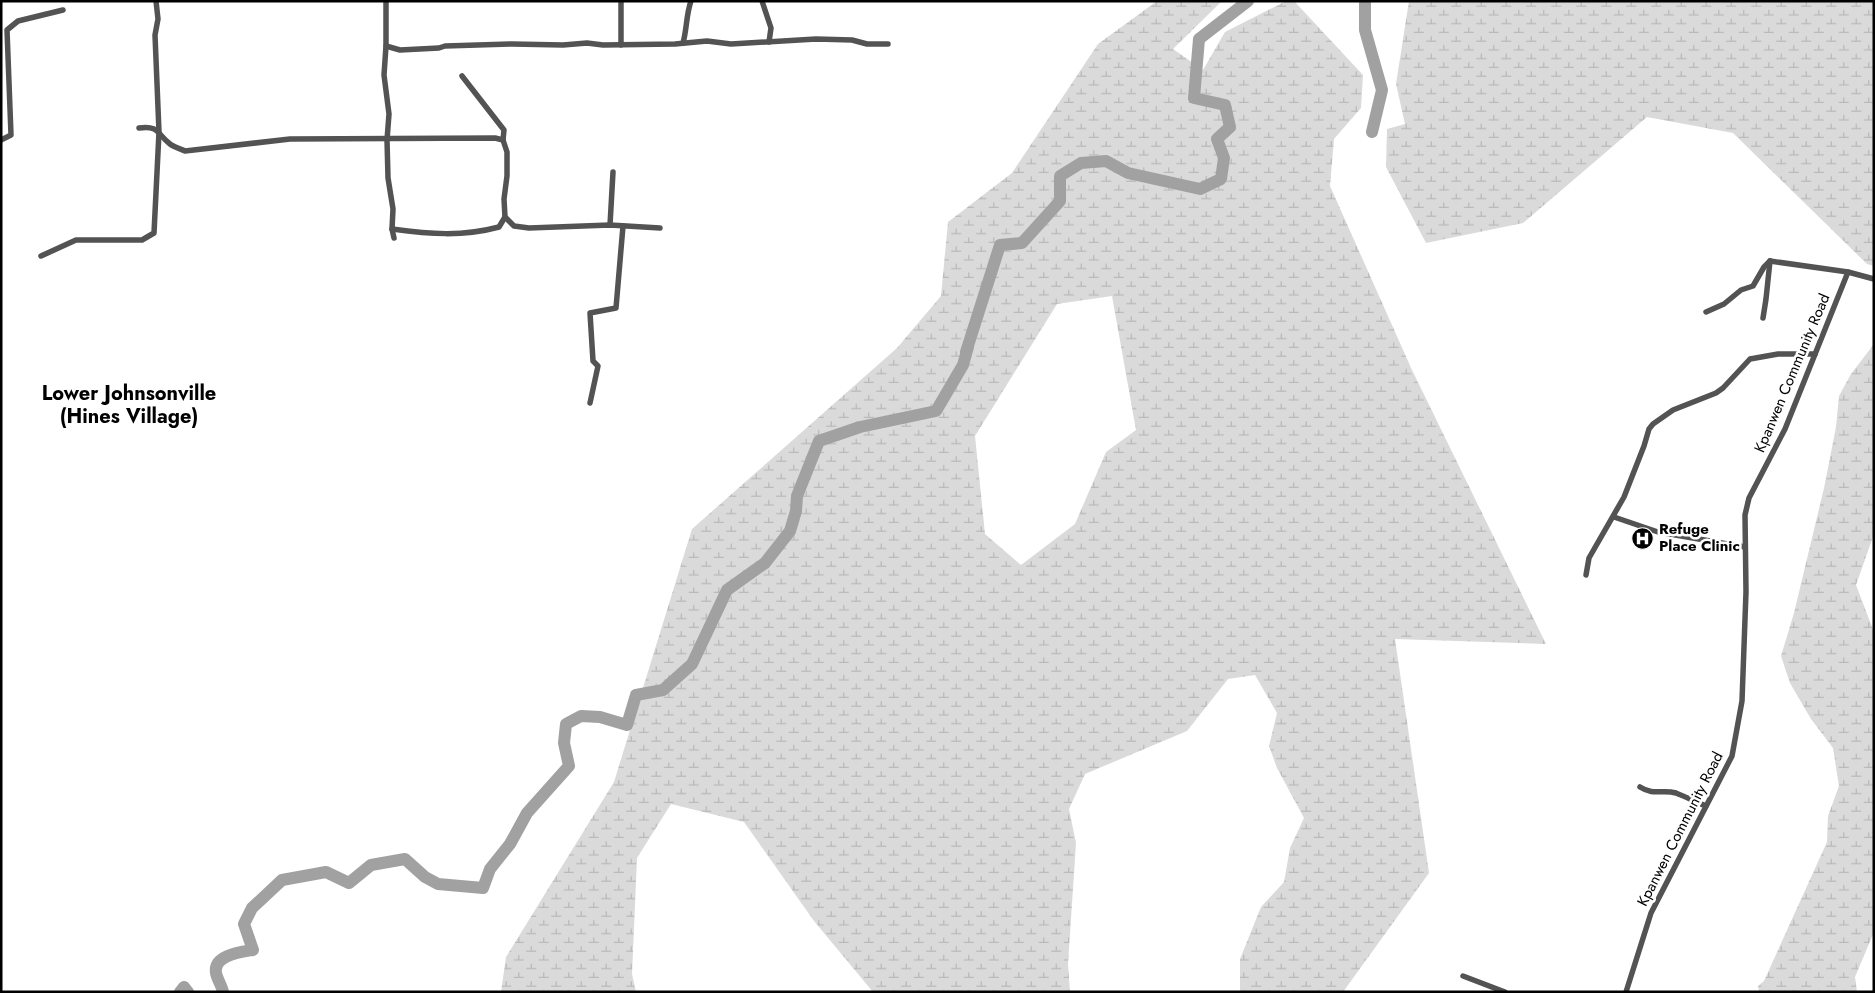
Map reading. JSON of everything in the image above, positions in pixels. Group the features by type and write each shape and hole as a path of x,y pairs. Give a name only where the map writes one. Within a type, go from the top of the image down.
{"street":[{"path":"41,256 76,240 142,240 154,233 160,132 156,1"},
{"path":"386,1 384,75 389,114 387,140 388,178 393,209 392,228 394,238"},
{"path":"621,1 621,45"},
{"path":"683,43 691,1"},
{"path":"762,1 771,28 770,42"},
{"path":"1,140 11,135 7,30 18,21 63,10"},
{"path":"386,46 400,50 445,46 512,44 563,45 587,43 621,45 707,41 731,44 843,40 867,44 888,44"},
{"path":"392,228 462,235 480,233 499,227 505,217 504,199 507,176 507,152 503,140 504,130 462,76"},
{"path":"139,128 149,126 160,132 170,144 185,151 290,140 495,138 503,140"},
{"path":"610,224 613,172"},
{"path":"505,217 514,226 529,228 610,224 660,228"},
{"path":"590,403 598,366 593,361 590,313 616,308 623,226"},
{"path":"1763,318 1770,261"},
{"path":"1706,312 1724,304 1741,290 1753,286 1764,266 1770,261 1848,272 1874,279"},
{"name":"Kpanwen Community Road","path":"1626,992 1651,912 1732,756 1742,701 1746,592 1745,515 1748,498 1786,429 1848,272"},
{"path":"1586,575 1591,553 1614,517 1644,446 1649,429 1660,418 1673,410 1716,393 1750,359 1778,354 1815,354"},
{"path":"1614,517 1658,532 1745,547"},
{"path":"1640,787 1657,793 1675,793 1706,806"},
{"path":"1463,976 1505,992"}],"green space":[{"path":"1157,1 1222,1 1173,49 1203,70 1225,32 1286,1 1294,1 1363,75 1361,108 1334,139 1330,186 1412,370 1546,644 1395,639 1429,873 1343,992 1240,992 1240,959 1261,907 1284,882 1290,848 1304,818 1277,768 1269,746 1277,713 1255,675 1228,679 1187,731 1085,774 1069,809 1076,843 1068,964 1070,992 873,992 814,921 744,822 671,804 637,858 632,974 636,992 501,992 506,957 614,782 692,529 897,348 941,296 948,222 1012,173 1098,44","holes":["1112,296 1136,430 1106,452 1075,524 1021,565 985,534 975,436 1057,304"]},
{"path":"1409,1 1874,1 1874,266 1867,264 1733,133 1647,117 1523,223 1426,243 1386,167 1387,129 1405,124 1396,84"},
{"path":"1874,344 1874,534 1856,585 1874,632 1874,932 1855,977 1857,992 1759,992 1758,986 1764,981 1827,842 1828,816 1839,786 1833,748 1811,719 1790,683 1781,656 1794,613 1824,488 1836,427 1839,396 1851,374"}],"waterway":[{"path":"966,352 1000,245 1022,243 1060,201 1060,176 1081,163 1106,161 1128,173 1200,189 1221,179 1224,158 1217,139 1230,127 1225,105 1194,98 1199,39 1248,1"},
{"path":"1365,1 1365,30 1382,90 1372,132"},
{"path":"223,992 216,973 216,967 223,958 253,950 244,924 252,908 282,880 326,872 349,883 371,865 405,859 425,877 438,884 483,888 490,869 510,844 527,813 569,766 564,743 566,724 581,716 600,717 627,725 636,695 663,690 692,664 727,590 765,563 790,531 796,511 797,496 819,441 860,427 936,411 963,365 968,347"},
{"path":"180,992 184,987 188,992"}],"place":[{"name":"Refuge Place Clinic","path":"1643,538"}],"district":[{"name":"Lower Johnsonville (Hines Village)","path":"129,404"}]}
